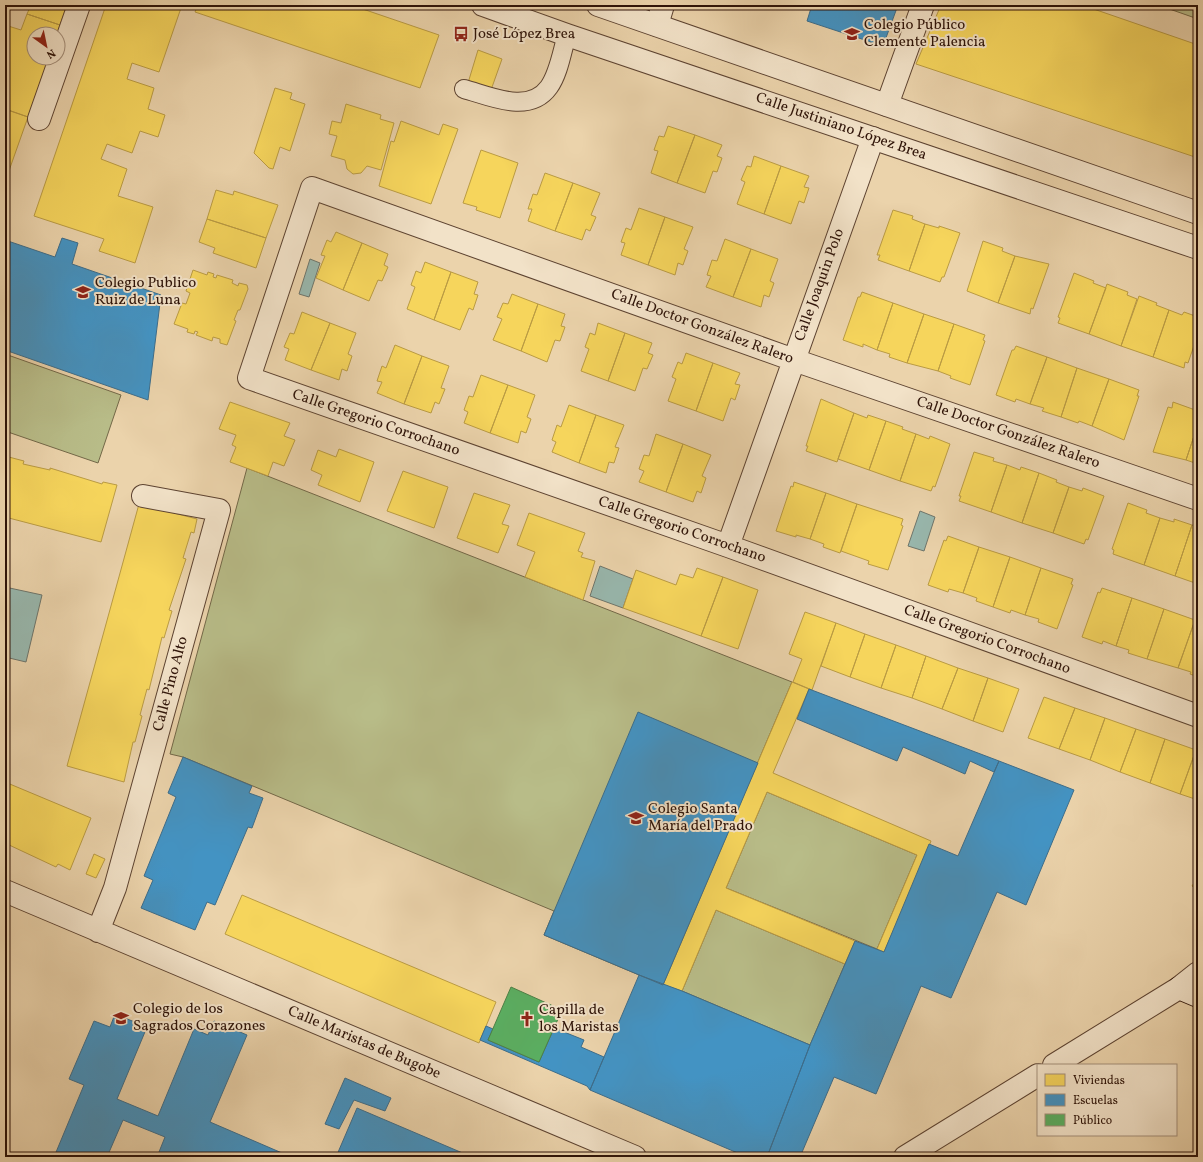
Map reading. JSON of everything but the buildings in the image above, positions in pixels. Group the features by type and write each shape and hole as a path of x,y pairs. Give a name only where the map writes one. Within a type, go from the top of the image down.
{"street":[{"path":"39,119 79,5"},
{"name":"Calle Justiniano López Brea","path":"483,5 567,35 1198,248"},
{"path":"598,5 660,15 887,105 1198,213"},
{"path":"887,105 923,5"},
{"name":"Calle Joaquin Polo","path":"728,546 873,138"},
{"name":"Calle Doctor González Ralero","path":"277,293 312,188 794,360 1198,499"},
{"name":"Calle Gregorio Corrochano","path":"277,293 249,378 728,546 1198,716"},
{"name":"Calle Pino Alto","path":"98,931 115,888 219,510 143,496"},
{"name":"Calle Maristas de Bugobe","path":"5,892 635,1157"},
{"path":"1056,1064 1188,992 1198,973"},
{"path":"905,1157 1037,1076"}],"lane":[{"path":"464,89 514,103 533,100 542,95 550,87 567,35"}],"green space":[{"path":"1158,5 1198,5 1198,19"},
{"path":"5,354 121,395 98,463 5,431"},
{"path":"247,468 792,682 663,985 544,935 554,911 183,757 170,754"},
{"path":"767,792 917,855 877,949 726,888"},
{"path":"716,910 845,964 810,1045 682,991"}],"water":[{"path":"310,259 320,263 309,297 299,294"},
{"path":"920,511 935,517 924,551 908,546"},
{"path":"600,566 633,579 623,608 590,596"},
{"path":"5,587 42,595 26,662 5,657"}],"place":[{"name":"José López Brea","path":"461,34"},
{"name":"Colegio Público Clemente Palencia","path":"852,34"},
{"name":"Colegio Publico Ruiz de Luna","path":"83,292"},
{"name":"Colegio Santa María del Prado","path":"636,818"},
{"name":"Colegio de los Sagrados Corazones","path":"121,1018"},
{"name":"Capilla de los Maristas","path":"527,1019"}]}
